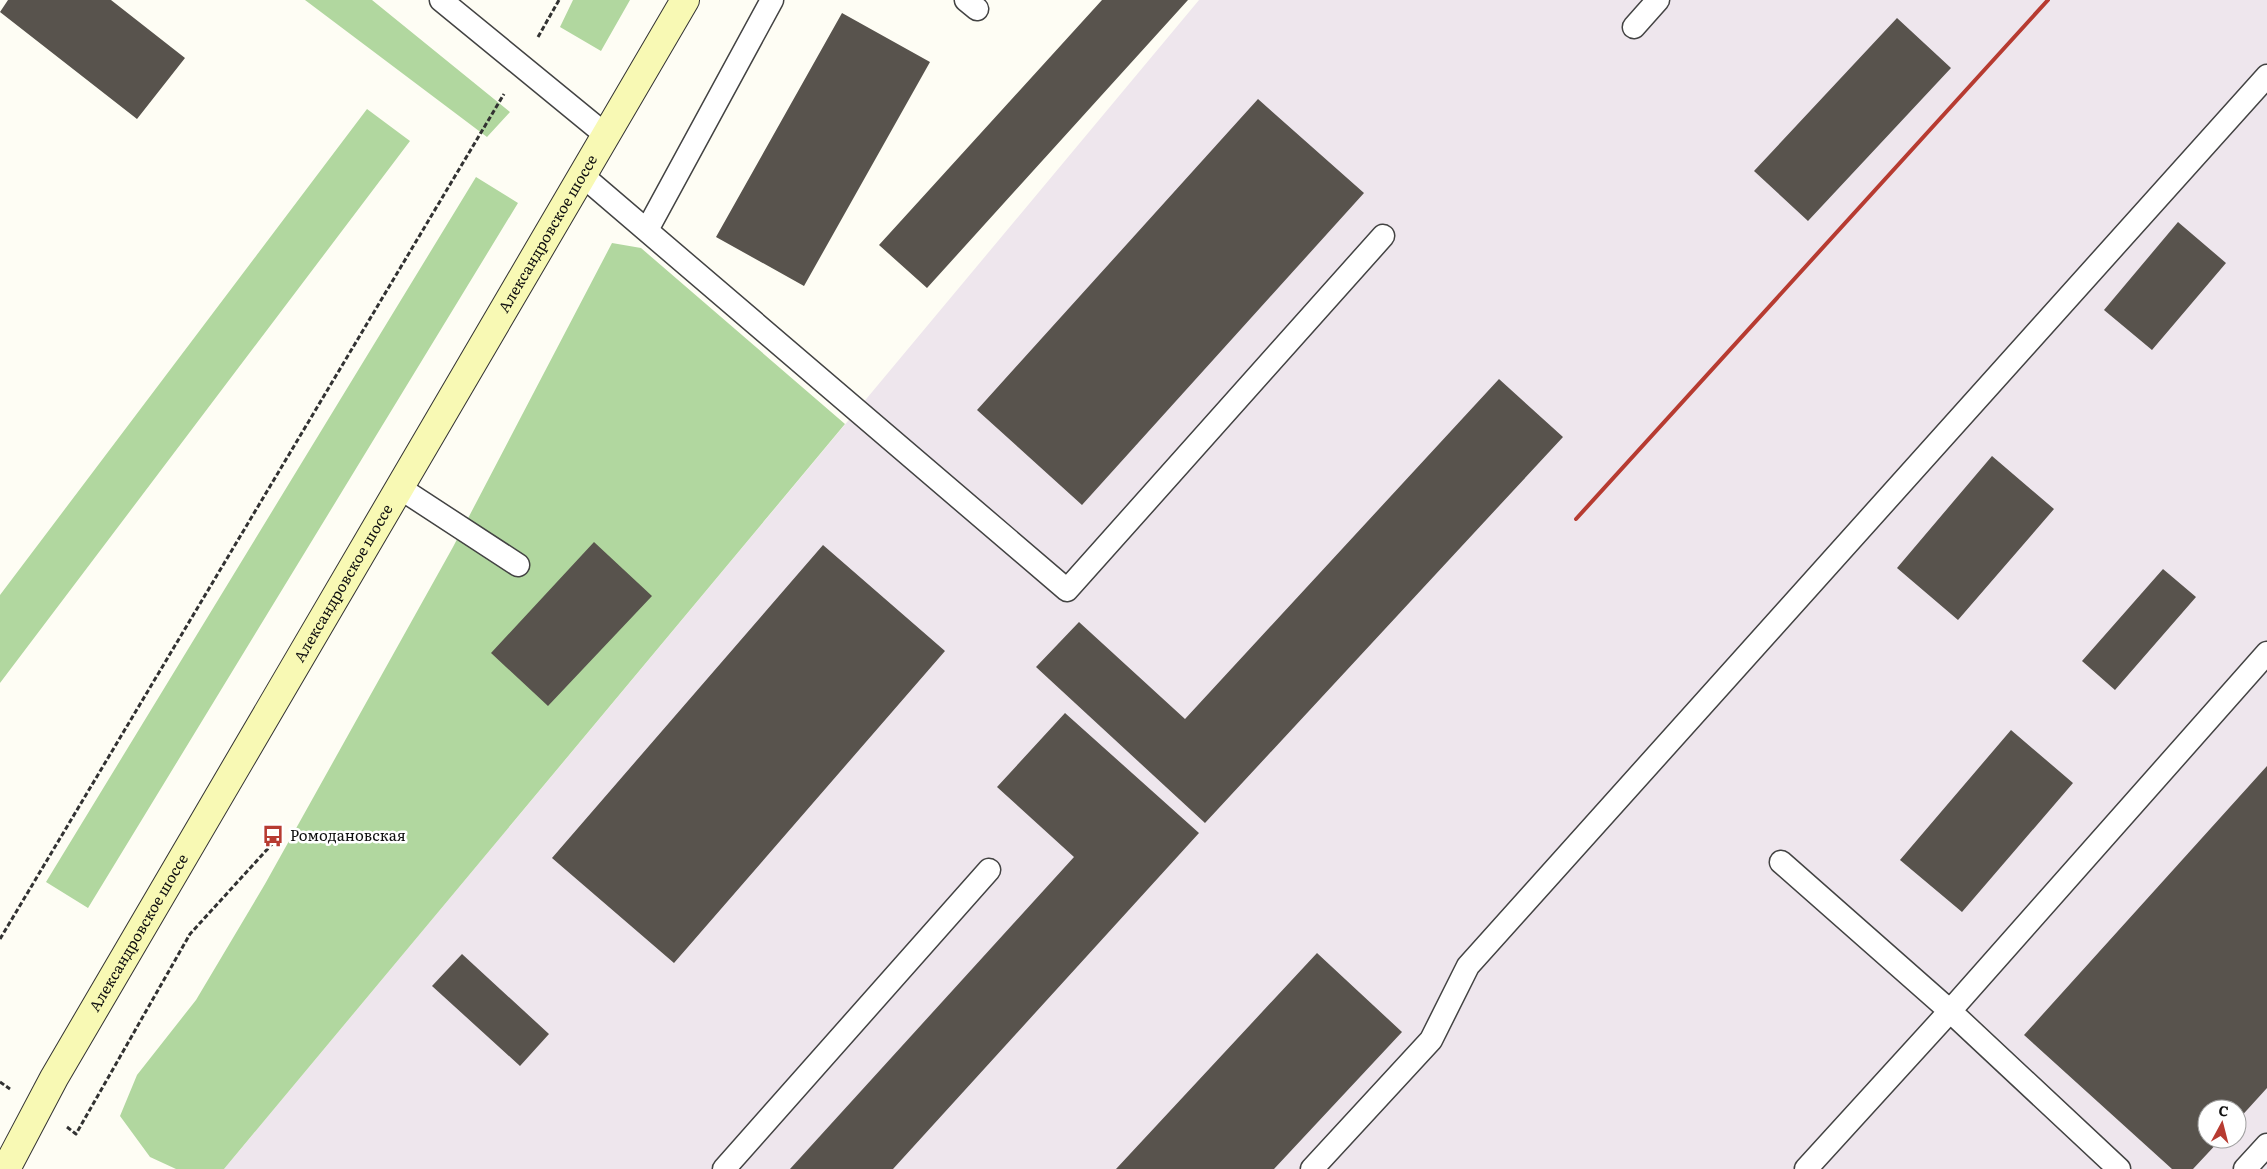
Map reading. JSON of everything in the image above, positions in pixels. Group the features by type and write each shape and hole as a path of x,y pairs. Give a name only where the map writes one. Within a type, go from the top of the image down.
{"main road":[{"name":"Александровское шоссе","path":"6,1169 58,1069 607,136 685,0"}],"lane":[{"path":"441,0 607,136"},
{"path":"647,230 772,0"},
{"path":"1634,27 1658,0"},
{"path":"1312,1169 1431,1040 1468,966 2267,76"},
{"path":"583,176 1067,590 1383,236"},
{"path":"400,488 518,566"},
{"path":"1806,1169 1950,1011 2267,653"},
{"path":"1781,862 1950,1011 2119,1169"},
{"path":"724,1169 988,870"},
{"path":"2245,1169 2267,1145"}],"path":[{"path":"0,940 559,0"},
{"path":"0,1082 76,1134 190,934 273,843"}],"shaded area":[{"path":"1199,0 2267,0 2267,1169 224,1169"}],"green space":[{"path":"305,0 372,0 510,112 487,137"},
{"path":"573,0 630,0 601,51 560,27"},
{"path":"367,109 410,141 0,683 0,595"},
{"path":"476,177 518,203 88,908 46,882"},
{"path":"612,243 641,248 845,424 224,1169 176,1169 150,1157 120,1116 137,1075 196,1000 265,884 453,547"}],"building":[{"path":"8,0 111,0 185,58 137,119 0,12"},
{"path":"1102,0 1188,0 927,288 879,245"},
{"path":"842,13 930,62 804,286 716,237"},
{"path":"1897,18 1951,68 1808,221 1754,171"},
{"path":"1258,99 1364,193 1082,505 977,410"},
{"path":"2178,222 2226,263 2152,350 2104,310"},
{"path":"1499,379 1563,437 1205,823 1036,667 1079,622 1185,719"},
{"path":"1992,456 2054,509 1958,620 1897,568"},
{"path":"594,542 652,596 548,706 491,653"},
{"path":"823,545 945,651 674,963 552,858"},
{"path":"2163,569 2196,597 2115,690 2082,661"},
{"path":"1065,713 1199,833 893,1169 790,1169 1074,857 997,787"},
{"path":"2011,730 2073,783 1962,912 1900,860"},
{"path":"2267,766 2267,1088 2247,1110 2247,1099 2197,1099 2197,1149 2212,1149 2193,1169 2172,1169 2024,1035"},
{"path":"1317,953 1402,1032 1274,1169 1116,1169"},
{"path":"462,954 549,1034 520,1066 432,986"}],"railway":[{"path":"1576,519 2048,0"}],"place":[{"name":"Ромодановская","path":"273,836"}]}
